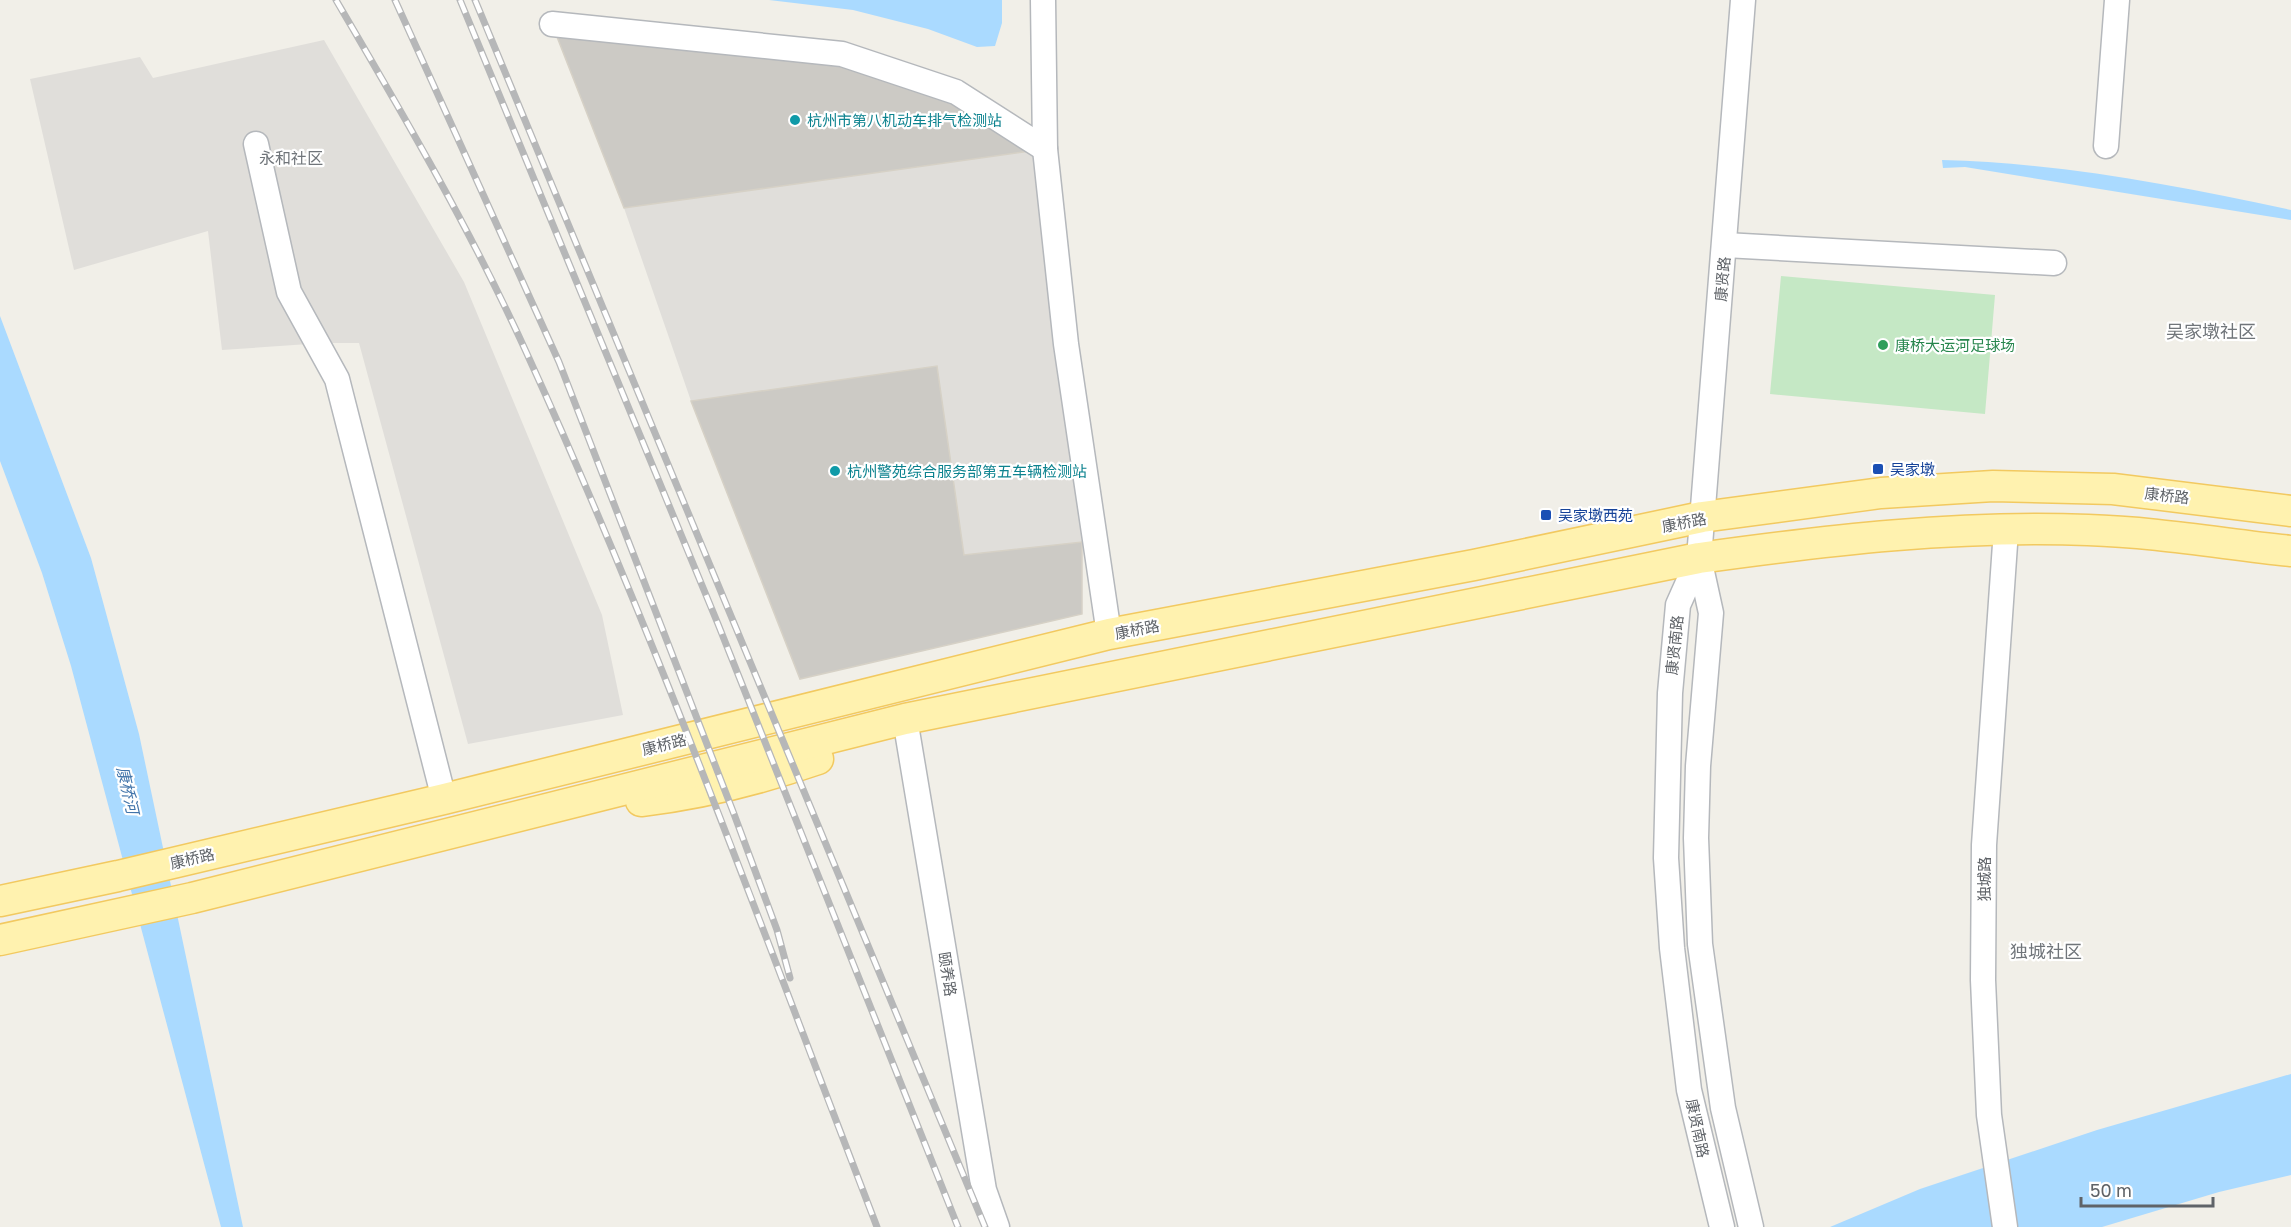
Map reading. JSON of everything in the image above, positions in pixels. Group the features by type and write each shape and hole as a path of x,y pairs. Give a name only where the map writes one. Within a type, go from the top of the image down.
{"main road":[{"name":"康桥路","path":"0,900 118,876 444,799 1108,634 1474,565 1702,517 1881,493 1993,486 2113,489 2291,511"},
{"path":"0,940 127,914 905,719 1699,558 1914,532 2006,530 2090,530 2291,552"}],"street":[{"path":"1043,0 1045,149 1066,344 1108,634"},
{"name":"康贤路","path":"1699,558 1743,0"},
{"path":"2106,146 2117,0"},
{"path":"552,24 842,54 956,92 1045,149"},
{"path":"256,144 289,292 337,379 444,799"},
{"path":"1725,245 2054,263"},
{"name":"独城路","path":"2006,530 1984,845 1983,980 1989,1115 2006,1227"},
{"name":"康贤南路","path":"1699,558 1711,613 1698,766 1698,913 1705,992 1723,1108 1751,1227"},
{"name":"康贤南路","path":"1699,558 1678,605 1670,693 1665,818 1671,948 1695,1114 1722,1227"},
{"name":"颐养路","path":"905,719 984,1190 997,1227"}],"shaded area":[{"path":"324,40 464,282 602,615 623,715 468,744 359,343 323,343 222,350 208,231 74,270 30,79 140,57 153,78"},
{"path":"1045,149 1082,542 964,555 936,367 691,401 624,208"}],"green space":[{"name":"康桥大运河足球场","path":"1781,276 1995,295 1985,414 1770,394"}],"water":[{"path":"769,0 1002,0 1002,23 995,46 977,47 928,29 853,10"},
{"path":"1942,160 2030,166 2161,184 2291,210 2291,220 1965,167 1943,168"},
{"name":"康桥河","path":"0,316 91,558 139,734 243,1227 221,1227 71,666 42,573 0,461"},
{"path":"2291,1074 2291,1175 2219,1192 2102,1227 1830,1227 1920,1189 2097,1130"}],"building":[{"name":"杭州市第八机动车排气检测站","path":"552,24 842,54 956,92 1045,149 624,208"},
{"name":"杭州警苑综合服务部第五车辆检测站","path":"937,366 964,555 1082,542 1082,614 800,679 691,401"}],"railway":[{"path":"336,0 461,220 507,310 576,463 709,789 877,1227"},
{"path":"395,0 559,362 734,814 777,930 790,978"},
{"path":"460,0 718,624 958,1227"},
{"path":"475,0 985,1227"}],"place":[{"name":"杭州市第八机动车排气检测站","path":"795,120"},
{"name":"康桥大运河足球场","path":"1883,345"},
{"name":"吴家墩","path":"1878,469"},
{"name":"杭州警苑综合服务部第五车辆检测站","path":"835,471"},
{"name":"吴家墩西苑","path":"1546,515"}],"district":[{"name":"永和社区","path":"291,158"},
{"name":"吴家墩社区","path":"2211,331"},
{"name":"独城社区","path":"2046,951"}]}
